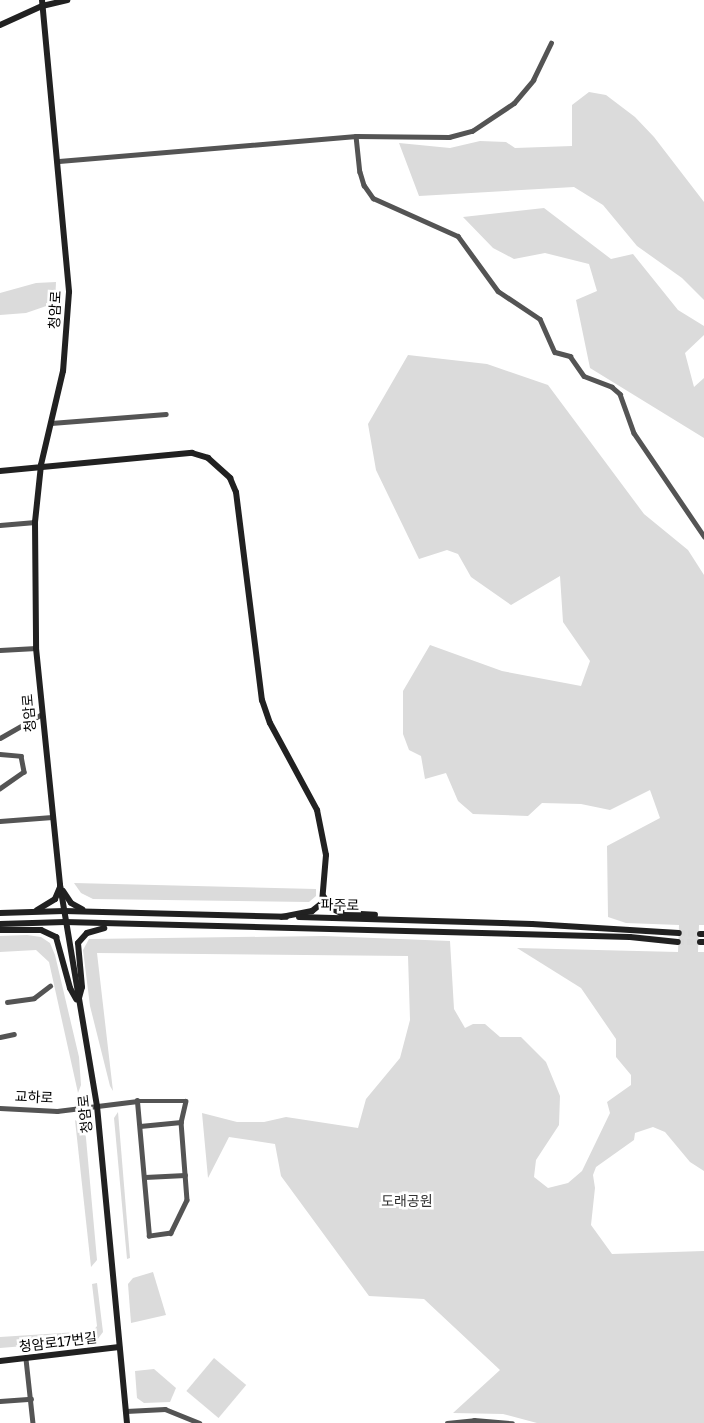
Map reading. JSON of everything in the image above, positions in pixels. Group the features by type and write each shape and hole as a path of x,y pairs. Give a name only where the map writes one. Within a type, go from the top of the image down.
{"street":[{"path":"0,25 42,3 67,0"},
{"name":"청암로","path":"42,3 60,161 69,292 63,371 41,466 35,522 36,648 60,886 97,1106 127,1423"},
{"path":"60,161 356,136 449,137 472,131 514,103 533,80 551,43"},
{"path":"356,136 360,172 364,185 373,198 458,236 498,291 540,318 555,352 570,356 584,376 612,387 620,394 634,433 704,536"},
{"path":"52,422 166,414"},
{"path":"0,471 192,453 208,458 230,478 236,492 262,700 270,723 295,764 317,810 326,855 324,897 312,911 282,917"},
{"path":"0,525 35,522"},
{"path":"0,650 36,648"},
{"path":"0,738 42,714"},
{"path":"0,754 21,756 24,772 0,789"},
{"path":"0,822 52,817"},
{"path":"30,912 49,905 60,886 71,903 93,912"},
{"path":"324,897 333,909 341,913 373,914 385,918"},
{"name":"파주로","path":"0,912 64,911 385,918 532,924 679,934"},
{"name":"파주로","path":"0,924 66,922 630,938 678,942"},
{"path":"78,1002 82,987 78,943 86,933 97,928 183,926"},
{"path":"0,930 42,930 56,937 70,988 78,1002"},
{"path":"7,1002 34,998 50,986"},
{"path":"0,1037 14,1034"},
{"path":"137,1101 149,1236 170,1233 187,1200 181,1122 140,1126"},
{"name":"교하로","path":"0,1108 57,1111 137,1101 186,1101 181,1122"},
{"path":"145,1177 185,1175"},
{"name":"청암로17번길","path":"0,1361 119,1348"},
{"path":"26,1359 33,1423"},
{"path":"0,1401 31,1399"},
{"path":"126,1411 165,1409 199,1423"},
{"path":"447,1423 474,1420 512,1423"}],"green space":[{"path":"589,92 606,95 635,117 654,137 704,202 704,300 682,278 637,246 603,205 574,187 419,196 399,143 450,148 480,141 506,142 515,148 572,146 572,105"},
{"path":"544,208 611,259 633,254 678,310 704,326 704,335 685,353 694,387 704,378 704,438 590,368 576,300 597,291 589,264 545,253 514,259 493,248 463,217"},
{"path":"56,282 55,303 26,313 0,315 0,293 36,283"},
{"name":"도래공원","path":"408,355 487,364 548,385 644,514 688,550 704,575 704,925 699,925 698,952 704,952 704,1171 690,1162 665,1132 653,1127 635,1133 634,1140 596,1167 593,1175 595,1188 591,1225 612,1254 704,1251 704,1423 537,1423 503,1414 453,1413 500,1370 424,1299 369,1296 281,1176 275,1144 229,1137 208,1178 202,1113 237,1122 264,1122 286,1117 358,1128 366,1099 400,1058 410,1020 408,956 97,953 113,1091 110,1086 90,1006 83,950 89,939 324,936 450,941 454,1009 465,1028 473,1024 485,1024 500,1037 521,1037 546,1062 560,1096 559,1125 536,1160 534,1177 548,1188 568,1183 582,1171 610,1113 607,1102 631,1085 631,1075 616,1057 616,1039 581,988 517,948 678,952 679,925 626,923 608,917 607,846 660,818 650,790 610,810 581,804 542,803 528,816 473,814 458,801 446,773 425,779 421,756 409,750 403,734 403,691 430,645 502,671 581,686 590,661 563,622 560,576 511,605 471,577 458,554 447,550 419,559 376,470 368,424"},
{"path":"74,883 316,889 316,896 309,902 93,899 81,893"},
{"path":"27,935 41,937 50,943 55,955 79,1057 81,1085 78,1093 49,962 36,950 0,952 0,936"},
{"path":"118,1112 130,1258 127,1259 114,1118"},
{"path":"75,1120 85,1127 97,1260 91,1267"},
{"path":"153,1272 166,1315 131,1323 128,1284 133,1278"},
{"path":"97,1283 103,1332 97,1340 0,1348 0,1337 93,1331 97,1326 92,1284"},
{"path":"214,1358 246,1385 219,1418 186,1391"},
{"path":"154,1369 176,1388 170,1402 144,1403 137,1398 135,1371"}],"tunnel":[{"path":"679,933 700,934"},
{"path":"678,942 700,942"}]}
